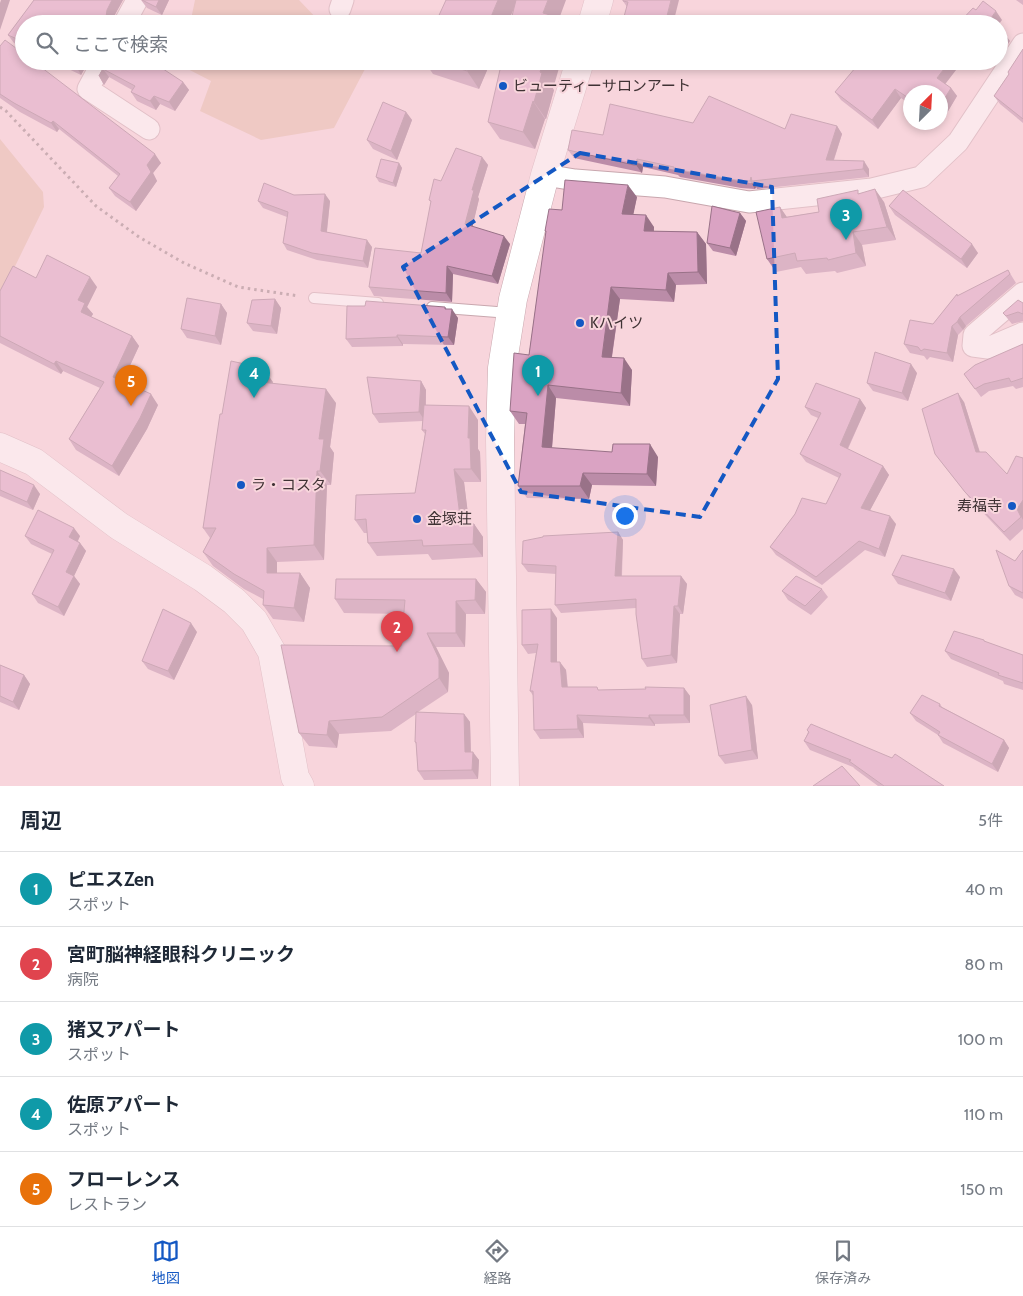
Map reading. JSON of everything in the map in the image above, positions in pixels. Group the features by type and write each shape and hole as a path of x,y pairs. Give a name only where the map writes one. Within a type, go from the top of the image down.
{"street":[{"path":"129,15 137,0"},
{"path":"595,15 599,0"},
{"path":"1008,67 1023,44"},
{"path":"98,70 88,88 149,129"},
{"path":"505,786 500,439 502,368 512,299 545,175 577,70"},
{"path":"545,175 575,180 665,187 749,202 872,189 922,177 958,142 1006,70"},
{"path":"1023,293 974,335 973,346 988,348 1023,333"},
{"path":"0,447 34,462 119,526 203,578 234,601 254,622 272,652 295,777 300,786"}],"lane":[{"path":"314,298 392,304"},
{"path":"422,307 510,314"}],"path":[{"path":"0,108 6,111 96,206 139,237 184,264 238,288 314,298"}],"highlighted area":[{"path":"580,153 772,187 778,379 700,517 521,492 403,267"}],"shaded area":[{"path":"195,0 299,0 313,15 192,15"},
{"path":"190,70 364,70 334,128 261,140 200,111 211,81"},
{"path":"0,139 43,192 44,207 0,297"}],"building":[{"path":"34,0 112,0 106,15 23,15"},
{"path":"142,0 159,0 156,7"},
{"path":"446,0 498,0 492,15 439,15"},
{"path":"516,0 548,0 543,13 550,15 512,15"},
{"path":"671,0 667,15 624,15 628,2 623,1"},
{"path":"983,1 996,11 993,15 966,15 973,8 976,10"},
{"path":"15,26 15,38 8,35"},
{"path":"5,40 15,47 15,70 45,70 155,154 147,165 151,172 130,202 109,188 120,174 53,121 51,123 0,94 0,46"},
{"path":"1023,49 1023,119 994,96"},
{"path":"105,70 165,70 183,82 169,102 154,96 150,101 131,92 135,86"},
{"path":"500,70 541,70 542,73 534,102 523,132 488,122"},
{"path":"853,70 943,70 937,78 947,85 903,85 903,94 895,89 872,120 835,92"},
{"path":"709,96 785,129 791,114 837,126 826,160 864,161 863,169 752,181 751,177 750,181 674,169 674,167 637,159 636,165 634,165 568,150 572,130 603,135 610,104 693,123"},
{"path":"383,102 406,112 391,151 367,140"},
{"path":"456,148 482,157 472,190 474,190 465,224 504,236 492,276 447,266 446,293 369,287 375,248 421,253 434,179 441,181"},
{"path":"381,159 399,163 393,183 376,177"},
{"path":"565,180 628,185 622,214 646,215 644,231 697,232 698,272 668,273 666,290 611,287 602,357 624,358 621,393 548,385 542,447 612,452 613,444 650,444 647,474 583,473 580,486 518,486 527,413 510,411 514,353 529,355 549,209 562,210"},
{"path":"264,183 294,195 325,194 321,231 367,240 363,261 312,253 283,243 288,212 258,201"},
{"path":"875,189 887,227 853,232 856,253 828,260 827,258 797,261 795,253 767,259 756,212 780,207 782,218 819,212 817,199 858,190 858,194"},
{"path":"903,190 972,244 961,259 889,206"},
{"path":"712,206 740,213 730,248 707,243"},
{"path":"47,255 90,277 78,300 85,303 81,312 132,336 113,377 151,394 140,418 112,466 69,439 104,382 56,361 54,364 0,336 0,291 13,266 36,278"},
{"path":"1008,270 1010,274 952,326 947,353 924,349 921,351 918,347 904,344 910,320 933,324 957,294 957,296"},
{"path":"187,298 221,304 215,336 181,329"},
{"path":"275,299 271,326 247,323 252,300"},
{"path":"1018,300 1023,303 1023,314 1018,312 1006,316 1003,313"},
{"path":"366,301 452,309 448,337 397,335 397,337 346,339 347,306 365,306"},
{"path":"1023,344 1023,378 1011,382 1009,378 984,384 975,389 964,374 975,365"},
{"path":"875,352 911,364 902,393 867,383"},
{"path":"231,361 263,368 260,382 326,389 319,439 324,439 320,471 317,471 314,545 267,548 267,573 300,573 294,608 263,605 264,591 234,574 203,552 216,528 203,528 220,414 222,414"},
{"path":"367,377 421,381 419,412 373,414"},
{"path":"816,383 860,399 840,445 883,466 861,508 890,516 879,549 859,541 816,577 770,547 795,514 802,498 826,504 841,474 800,454 821,413 805,407"},
{"path":"958,393 976,452 986,452 1007,474 1016,456 1023,458 1023,500 1017,509 1021,517 1004,532 965,492 935,454 922,409"},
{"path":"424,405 469,406 468,438 470,438 471,469 454,469 461,524 474,524 473,544 423,546 422,540 368,543 366,519 355,520 356,495 415,493 426,430 422,430"},
{"path":"0,470 34,485 27,502 0,490"},
{"path":"38,510 74,528 69,537 80,543 66,572 74,576 58,607 32,594 54,550 25,536"},
{"path":"618,532 615,576 681,576 678,606 674,606 671,655 642,659 636,599 555,605 556,566 522,564 523,541 543,536"},
{"path":"996,550 1015,561 1023,550 1023,593 1009,586"},
{"path":"902,555 954,569 945,593 892,575"},
{"path":"796,576 822,589 805,606 782,591"},
{"path":"336,579 476,579 475,600 456,601 456,633 427,633 439,659 439,678 382,717 329,721 327,735 299,733 281,645 401,646 405,600 335,599"},
{"path":"163,609 191,623 168,671 142,661"},
{"path":"551,609 551,662 560,662 562,687 597,687 598,690 646,689 645,687 684,688 684,715 649,715 649,718 577,715 578,729 534,730 533,691 530,691 538,644 522,645 522,610"},
{"path":"954,631 1023,655 1023,683 998,675 999,673 945,651"},
{"path":"0,665 24,675 13,702 0,696"},
{"path":"922,695 1004,740 992,764 938,735 940,732 910,713"},
{"path":"746,696 752,750 719,756 710,705"},
{"path":"416,712 464,714 465,752 473,752 472,770 418,771 415,742"},
{"path":"811,724 892,758 895,754 944,786 884,786 849,761 851,760 804,741"},
{"path":"842,766 860,786 813,786"}],"place":[{"name":"ビューティーサロンアート","path":"503,86"},
{"name":"猪又アパート","path":"846,240"},
{"name":"Kハイツ","path":"580,323"},
{"name":"ピエスZen","path":"538,396"},
{"name":"佐原アパート","path":"254,398"},
{"name":"フローレンス","path":"131,406"},
{"name":"ラ・コスタ","path":"241,485"},
{"name":"寿福寺","path":"1012,506"},
{"name":"金塚荘","path":"417,519"},
{"name":"宮町脳神経眼科クリニック","path":"397,652"}]}
